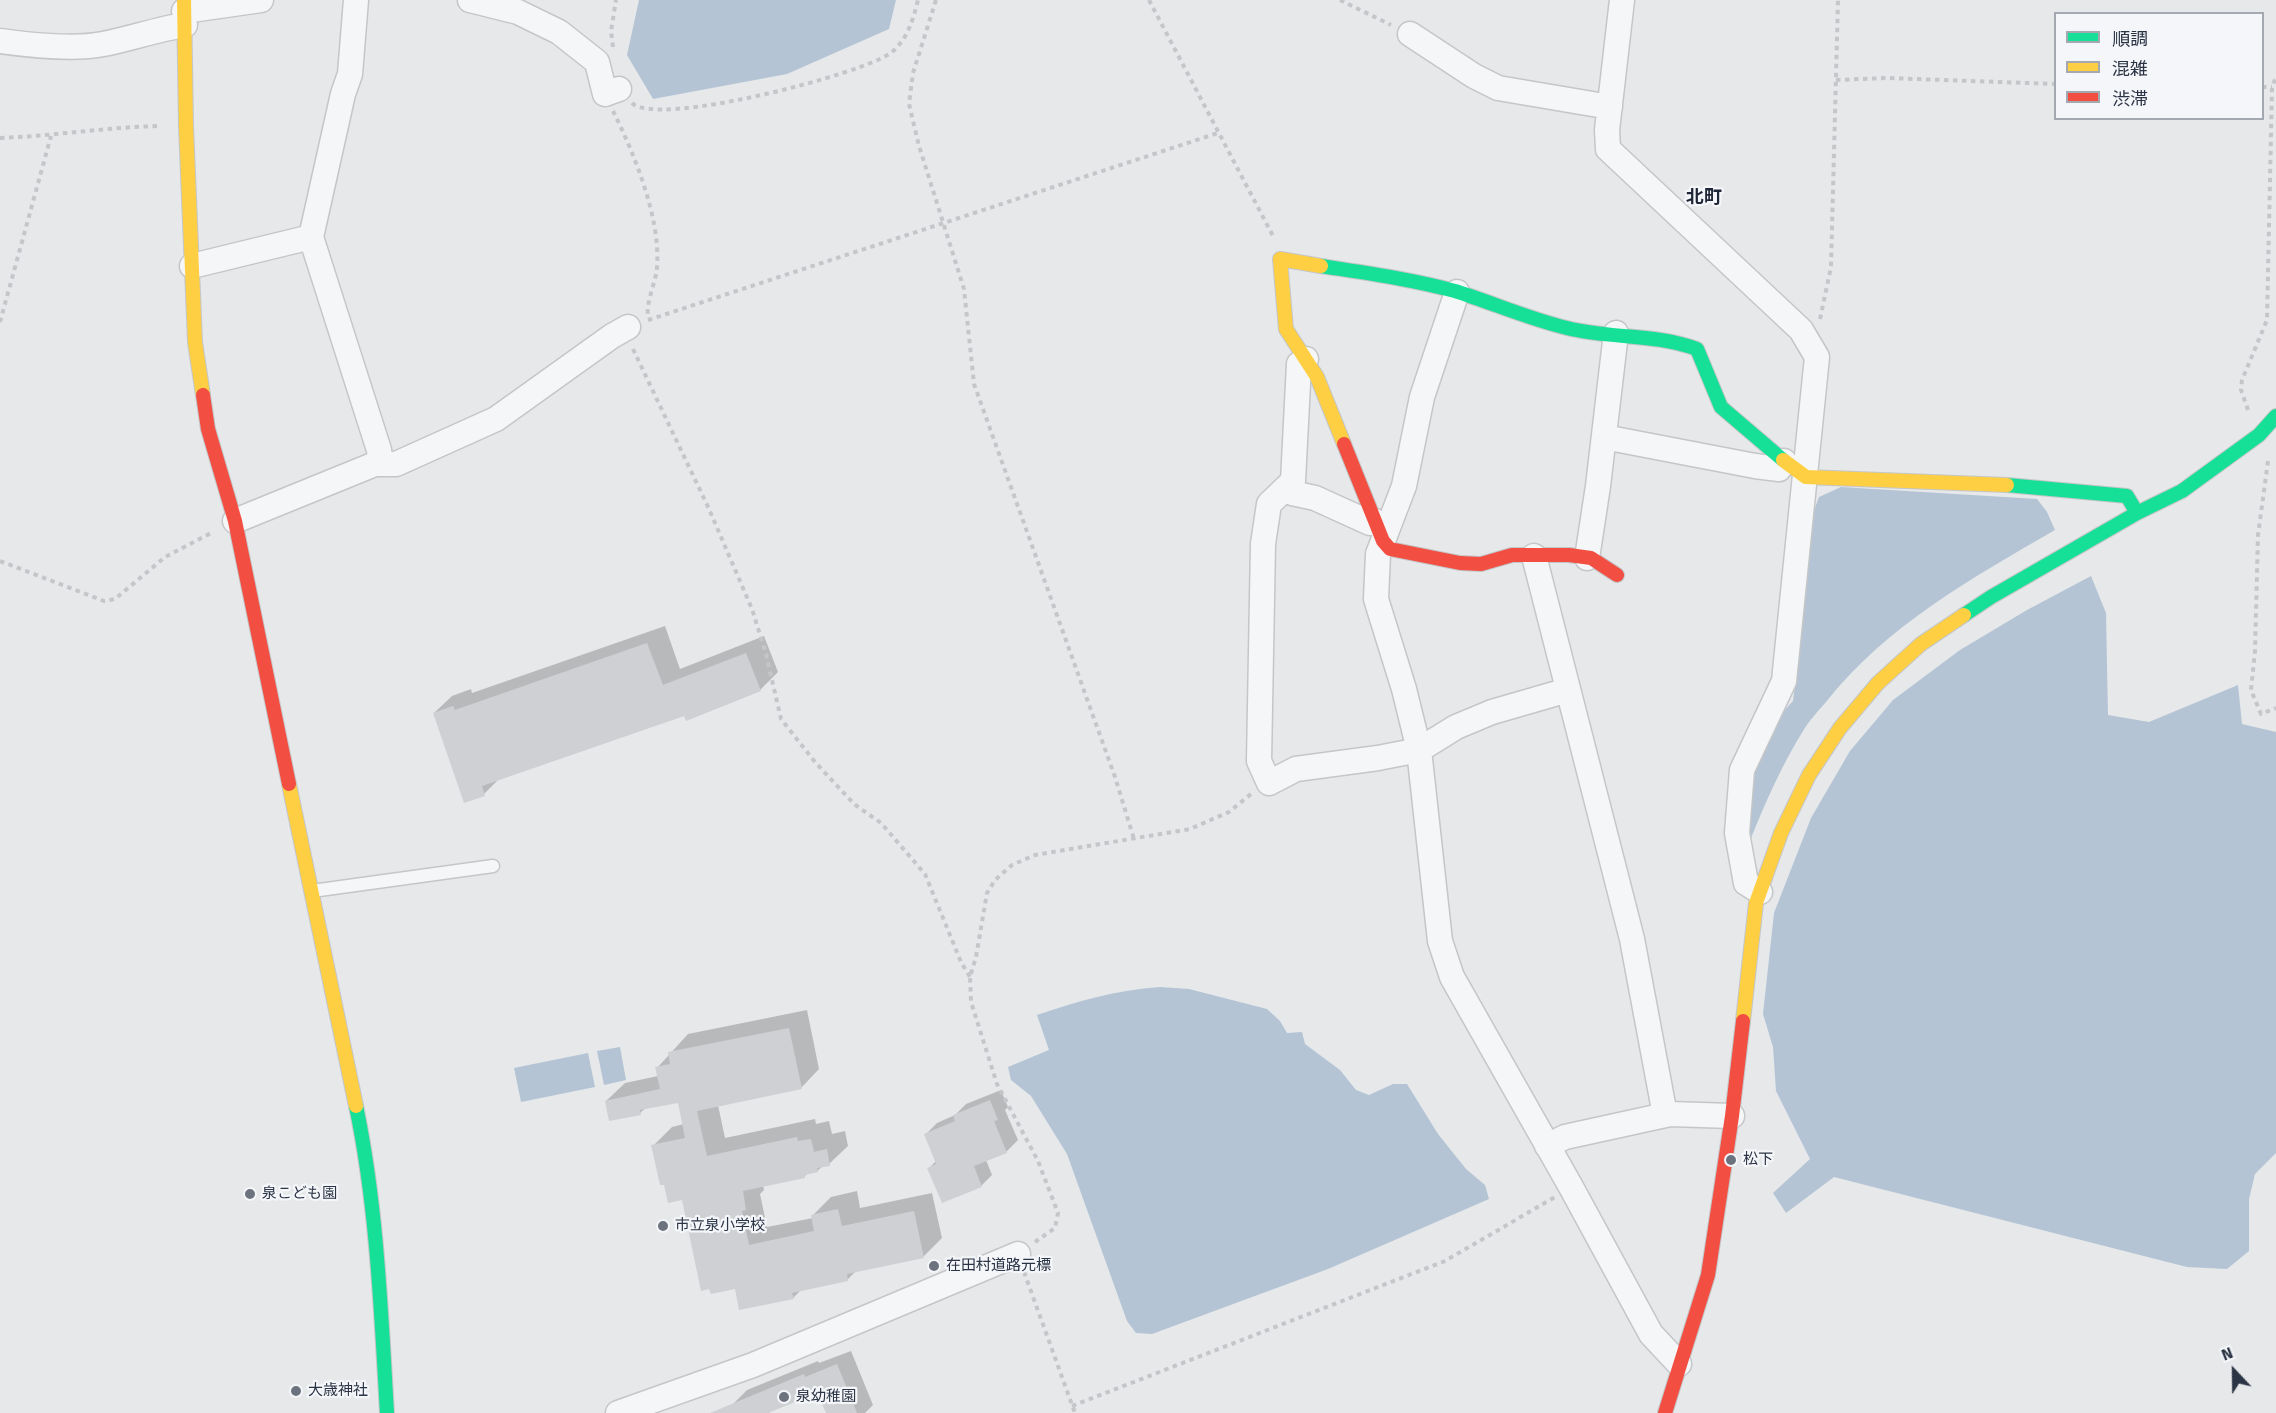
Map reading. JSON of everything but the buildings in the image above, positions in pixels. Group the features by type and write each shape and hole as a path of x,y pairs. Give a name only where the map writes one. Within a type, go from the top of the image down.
{"street":[{"path":"0,41 35,46 100,45 160,29 184,12 261,0"},
{"path":"356,0 350,74 343,94 311,237 379,450 381,464"},
{"path":"470,0 518,12 559,32 597,62 612,92"},
{"path":"1622,0 1607,130 1608,149 1801,330 1817,357 1784,681 1742,770 1737,832 1746,883 1760,891"},
{"path":"184,12 195,342 208,429 234,521 362,1137 380,1293 387,1413"},
{"path":"1410,34 1474,76 1498,88 1610,107"},
{"path":"192,266 311,237"},
{"path":"1617,575 1587,558 1569,555 1512,555 1481,564 1460,563 1390,549 1379,531 1317,377 1286,329 1280,259 1420,282 1570,329 1676,341 1697,349 1721,407 1806,477 2034,486 2127,496 2137,513"},
{"path":"1457,292 1422,397 1404,486 1379,531 1376,599 1404,689 1419,750 1440,941 1452,978 1571,1187 1651,1334 1679,1364"},
{"path":"234,521 375,464 396,464 496,419 612,336 638,324"},
{"path":"1587,558 1616,333"},
{"path":"1306,359 1299,364 1293,481 1269,504 1263,544 1259,760 1269,783 1296,769 1419,750 1456,727 1492,712 1568,690"},
{"path":"1665,1413 1708,1275 1732,1116 1756,903 1781,833 1809,775 1839,728 1878,683 1921,644 1991,597 2137,513 2182,491 2268,440 2276,416"},
{"path":"1604,437 1755,466 1779,469 1784,461"},
{"path":"1287,488 1292,493 1315,498 1370,523 1379,531"},
{"path":"1534,556 1632,939 1665,1115"},
{"path":"1547,1146 1565,1137 1665,1115 1732,1116"},
{"path":"618,1413 753,1365 1018,1254"}],"lane":[{"path":"311,891 493,866"}],"path":[{"path":"614,54 611,31 616,0"},
{"path":"612,92 636,107 665,111 724,104 799,85 873,62 891,52 910,30 918,0"},
{"path":"936,0 913,73 909,104 919,146 964,289 974,384 1134,839"},
{"path":"1149,0 1272,231 1280,259"},
{"path":"1340,0 1410,34"},
{"path":"1806,339 1820,322 1831,267 1838,0"},
{"path":"2276,77 2272,87 2268,320 2242,380 2241,390 2268,440 2259,535 2255,651 2251,690 2262,714 2276,708"},
{"path":"1836,80 1887,78 2054,84"},
{"path":"2264,87 2272,87"},
{"path":"612,92 656,231 657,267 647,309 638,324 633,352 700,490 752,609 766,654 781,719 815,762 854,804 881,823 925,874 961,962 970,977"},
{"path":"0,138 51,136 114,127 186,126"},
{"path":"638,324 1218,133"},
{"path":"0,322 51,136"},
{"path":"0,561 104,601 115,599 165,557 234,521"},
{"path":"1075,1413 1018,1254 1055,1228 1058,1213 1038,1161 997,1084 971,1002 970,977 976,957 987,893 995,880 1012,865 1035,855 1190,829 1229,812 1269,783"},
{"path":"1072,1406 1445,1261 1571,1187"}],"water":[{"path":"639,0 896,0 889,29 787,74 653,99 627,55"},
{"path":"1841,487 2037,499 2047,512 2055,530 1962,585 1932,606 1875,650 1850,675 1803,731 1775,783 1751,838 1745,800 1754,756 1780,715 1793,701 1802,629 1806,532 1819,497"},
{"path":"2091,576 2106,613 2108,715 2149,722 2238,685 2242,724 2276,732 2276,1153 2255,1174 2249,1199 2249,1251 2227,1269 2187,1267 1834,1177 1786,1213 1773,1193 1810,1159 1776,1091 1773,1047 1763,1014 1774,913 1811,818 1850,751 1893,700 1960,650 2027,610"},
{"path":"1160,987 1189,989 1267,1009 1280,1021 1287,1033 1302,1032 1305,1044 1340,1070 1356,1090 1369,1095 1393,1084 1407,1084 1438,1134 1466,1169 1485,1185 1489,1199 1328,1269 1152,1334 1136,1333 1127,1321 1067,1154 1031,1096 1011,1080 1008,1067 1049,1050 1037,1015 1097,997"},
{"path":"620,1047 626,1080 604,1085 597,1051"},
{"path":"588,1053 595,1087 521,1102 514,1068"}],"traffic: fast":[{"path":"1321,266 1455,291 1567,328 1599,334 1648,338 1697,349 1721,407 1783,460"},
{"path":"1964,615 2137,513 2182,491 2259,435 2276,416"},
{"path":"2007,485 2127,496 2137,513"},
{"path":"356,1106 373,1220 387,1413"}],"traffic: slow":[{"path":"184,0 186,126 195,342 203,395"},
{"path":"1321,266 1280,259 1286,329 1317,377 1344,444"},
{"path":"1783,460 1806,477 2007,485"},
{"path":"1743,1021 1756,903 1781,833 1809,775 1840,728 1878,683 1921,644 1964,615"},
{"path":"289,784 356,1106"}],"traffic: jam":[{"path":"203,395 208,429 235,521 289,784"},
{"path":"1344,444 1383,541 1390,549 1460,563 1481,564 1512,555 1569,555 1591,558 1617,575"},
{"path":"1665,1413 1708,1275 1732,1116 1743,1021"}],"place":[{"name":"松下","path":"1731,1160"},
{"name":"泉こども園","path":"250,1194"},
{"name":"市立泉小学校","path":"663,1226"},
{"name":"在田村道路元標","path":"934,1266"},
{"name":"大歳神社","path":"296,1391"},
{"name":"泉幼稚園","path":"784,1397"}],"district":[{"name":"北町","path":"1704,198"}]}
